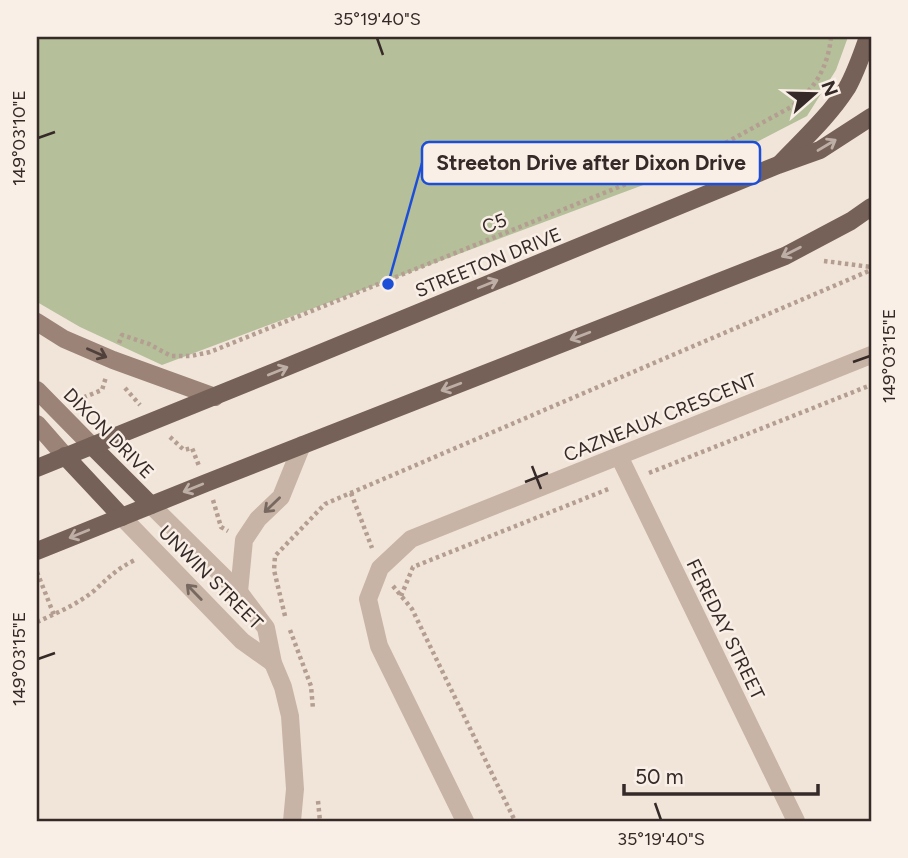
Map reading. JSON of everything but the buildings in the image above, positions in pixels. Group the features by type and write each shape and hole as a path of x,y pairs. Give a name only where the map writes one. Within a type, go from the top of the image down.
{"main road":[{"path":"778,165 825,117 847,87 859,64 868,37"},
{"name":"STREETON DRIVE","path":"37,468 820,150 871,117"},
{"path":"37,551 785,256 871,208"},
{"path":"851,221 871,219"},
{"path":"37,322 64,339 113,360 215,397"},
{"name":"DIXON DRIVE","path":"37,390 151,505"},
{"path":"37,424 122,517"}],"street":[{"name":"CAZNEAUX CRESCENT","path":"466,821 379,646 368,599 380,568 411,539 871,355"},
{"name":"UNWIN STREET","path":"239,592 244,540 258,519 281,497 302,445"},
{"name":"FEREDAY STREET","path":"619,456 796,821"},
{"name":"UNWIN STREET","path":"151,505 239,592 266,628 273,663 283,687 290,716 295,789 292,821"},
{"name":"UNWIN STREET","path":"122,517 242,641 273,663"}],"path":[{"name":"C5","path":"122,335 149,344 171,356 210,352 718,147 802,99 825,67 831,37"},
{"path":"822,261 871,269"},
{"path":"275,556 325,504 871,269"},
{"path":"177,444 184,450 192,448 196,458"},
{"path":"352,493 380,568 412,609 515,821"},
{"path":"216,507 221,527"},
{"path":"37,622 76,604 110,575 132,562"},
{"path":"37,572 54,615"}],"green space":[{"path":"37,37 848,37 836,70 807,116 753,144 162,365 80,327 37,302"}],"place":[{"name":"Streeton Drive after Dixon Drive","path":"388,284"}]}
